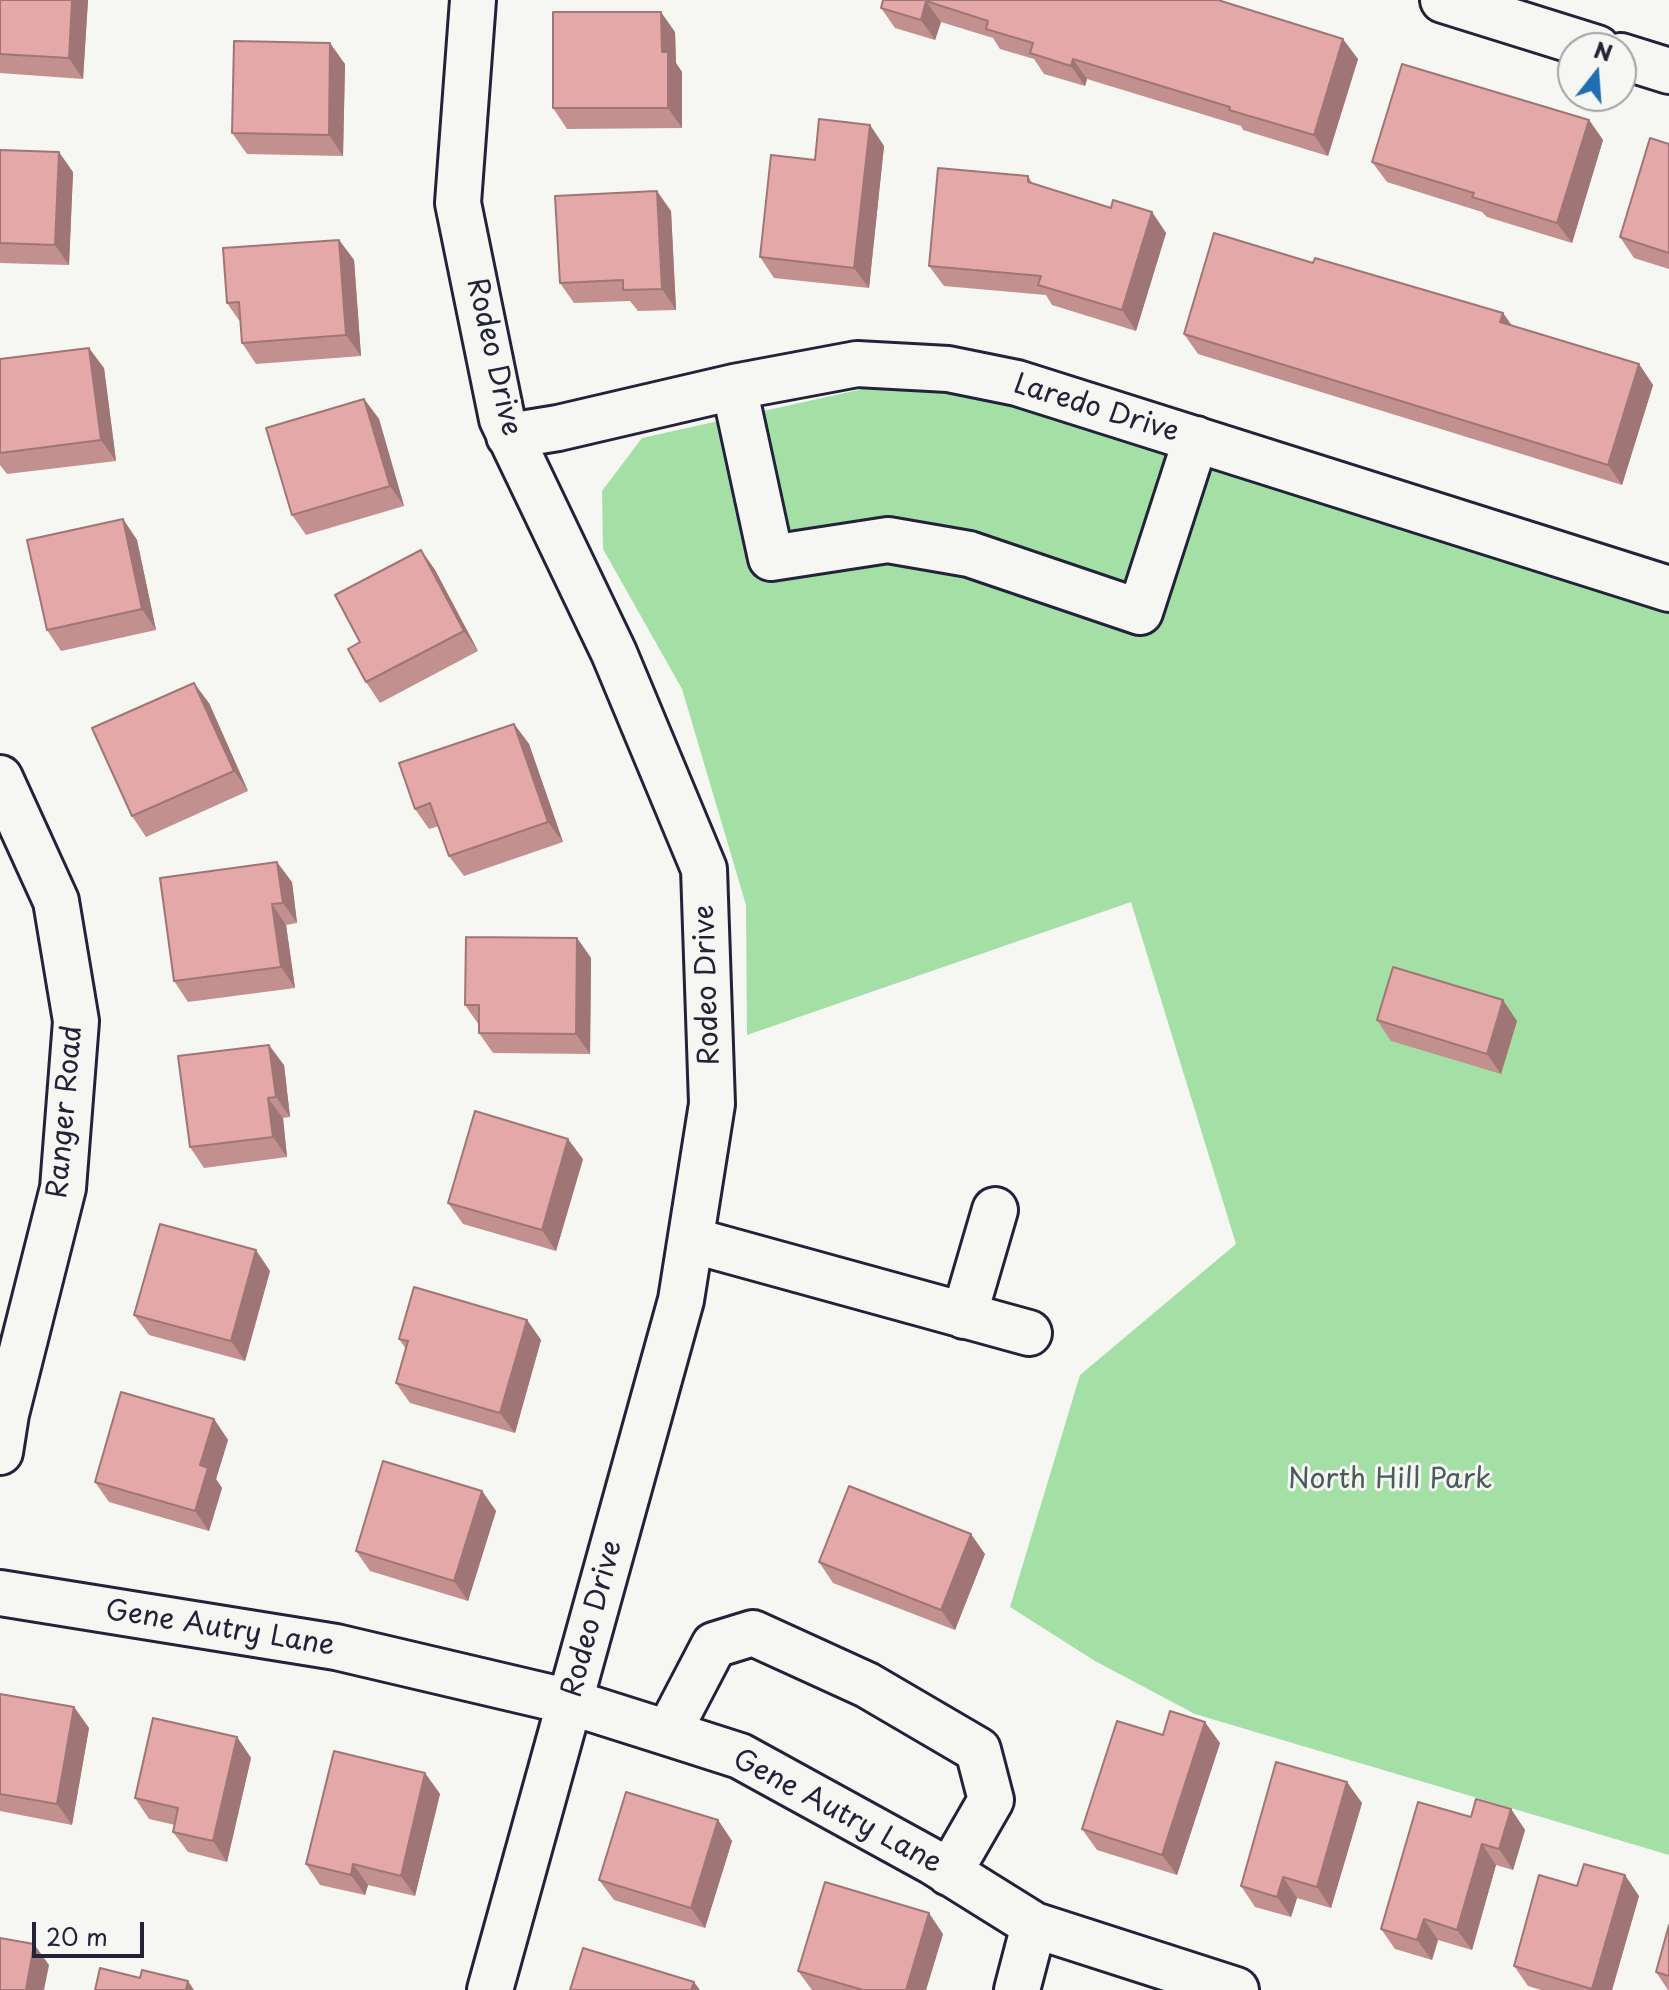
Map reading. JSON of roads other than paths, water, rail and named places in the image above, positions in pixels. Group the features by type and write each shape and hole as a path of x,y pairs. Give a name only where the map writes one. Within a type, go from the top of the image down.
{"street":[{"name":"Rodeo Drive","path":"473,0 458,203 502,419 614,653 704,869 712,1104 681,1300 490,1990"},
{"path":"1443,0 1557,36"},
{"path":"1637,61 1669,71"},
{"name":"Laredo Drive","path":"509,436 857,364 948,369 1017,383 1669,589"},
{"path":"734,387 771,558 888,540 969,554 1140,612 1196,439"},
{"name":"Ranger Road","path":"0,778 56,901 76,1021 63,1188 6,1414 0,1452"},
{"path":"964,1316 995,1210"},
{"path":"691,1240 1029,1333"},
{"name":"Gene Autry Lane","path":"0,1593 336,1647 570,1702 740,1756 949,1873 1034,1925 1236,1990"},
{"path":"668,1733 714,1645 753,1633 867,1685 978,1750 991,1800 949,1873"},
{"path":"1017,1990 1034,1925"}],"park label":[{"name":"North Hill Park","path":"1390,1480"}]}
